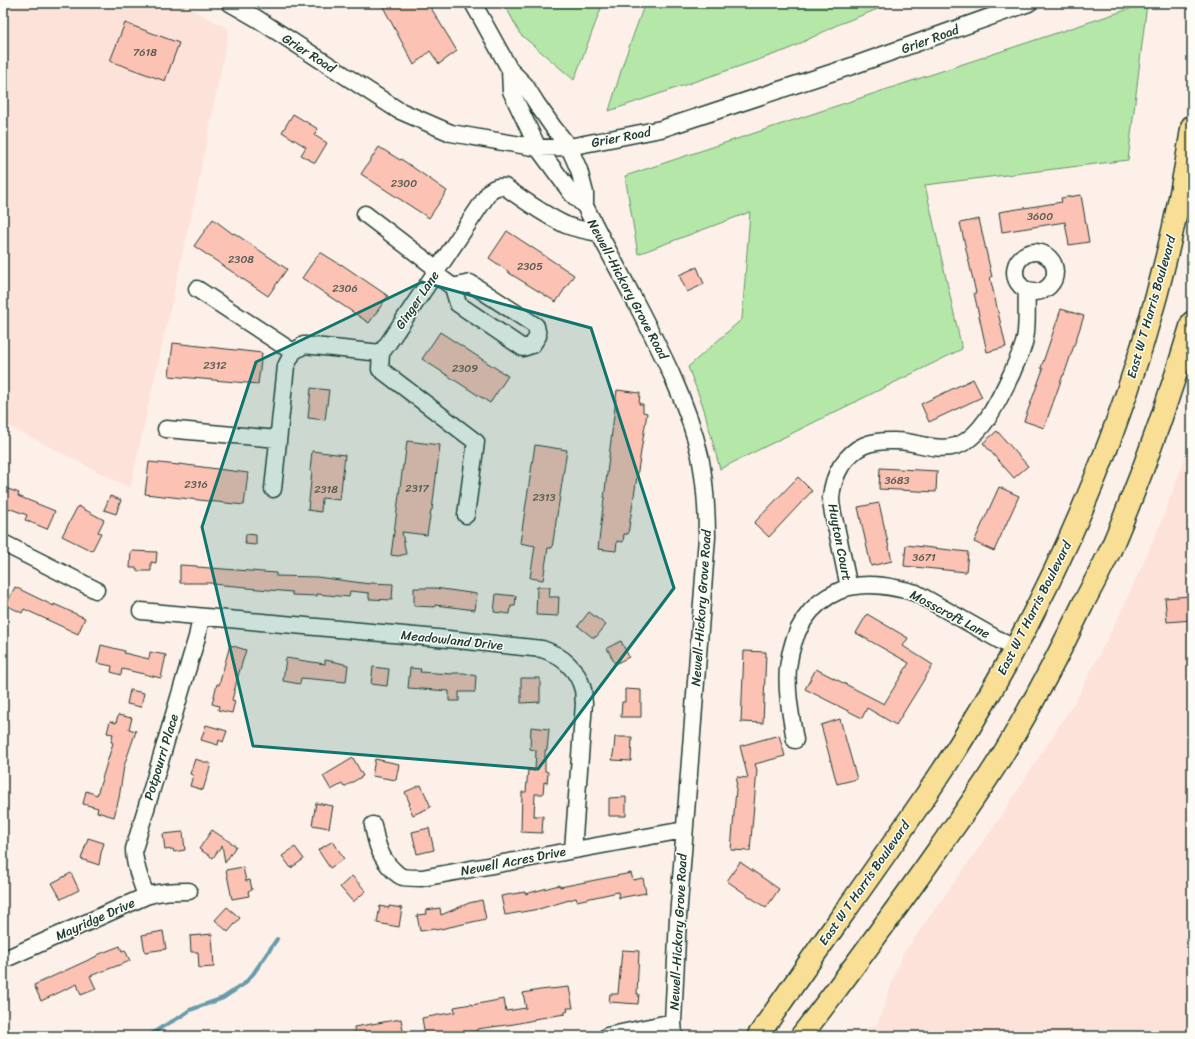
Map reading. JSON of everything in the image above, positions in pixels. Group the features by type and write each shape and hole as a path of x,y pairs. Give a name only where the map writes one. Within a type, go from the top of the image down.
{"main road":[{"name":"East W T Harris Boulevard","path":"758,1036 966,734 1040,602 1085,503 1105,453 1146,331 1159,284 1179,198 1192,126"},
{"path":"801,1036 909,891 978,793 1008,746 1039,691 1064,645 1109,553 1156,433 1192,322"}],"street":[{"name":"Grier Road","path":"230,3 256,18 398,110 452,133 538,148 569,147 661,129 852,66 1029,3"},
{"name":"Newell-Hickory Grove Road","path":"473,3 510,70 525,85 541,110 569,147 579,170 585,193 585,206"},
{"name":"Newell-Hickory Grove Road","path":"510,70 511,91 538,148 572,194 585,206 658,345 672,375 694,436 703,471 707,511 707,537 678,918 674,1029"},
{"name":"Ginger Lane","path":"381,353 494,187 504,187 551,217 567,225 586,231 599,233"},
{"path":"364,214 436,271 453,287 458,304 523,348 532,345 538,336 536,326 470,283 453,287"},
{"path":"197,289 299,348 381,353 380,369 476,442 466,515"},
{"name":"Huyton Court","path":"850,587 844,566 831,499 835,477 840,468 853,451 873,443 884,440 898,440 941,448 955,446 965,441 978,430 989,417 999,400 1025,339 1027,290"},
{"path":"274,489 286,366 299,348"},
{"path":"166,428 278,439"},
{"path":"5,548 96,590"},
{"name":"Mosscroft Lane","path":"795,740 789,706 788,688 788,668 792,642 808,614 816,605 832,594 850,587 865,585 900,588 916,593 1015,649"},
{"name":"Meadowland Drive","path":"141,611 448,639 534,648 551,652 570,665 578,677 583,690 584,703 573,850"},
{"name":"Potpourri Place","path":"146,896 134,858 134,849 201,617"},
{"name":"Newell Acres Drive","path":"373,825 376,842 387,865 403,877 422,878 684,830"},
{"name":"Mayridge Drive","path":"3,960 146,896 163,891 190,891"},
{"path":"607,1036 674,1029"}],"highlighted area":[{"path":"422,282 591,328 674,588 538,769 253,746 202,527 256,362"}],"shaded area":[{"path":"3,3 179,3 229,29 196,194 130,488 3,423"},
{"path":"1192,440 1192,1036 844,1036 877,1025 902,955 998,821 1077,698 1121,612 1160,525"}],"green space":[{"path":"504,3 603,3 574,80 520,34"},
{"path":"645,3 897,3 888,5 837,25 787,50 609,111 624,61"},
{"path":"1147,3 1128,160 925,185 962,349 720,469 703,406 688,367 742,319 750,212 638,254 625,176"}],"building":[{"path":"381,3 428,3 457,51 439,64 430,51 414,65"},
{"path":"125,23 179,43 165,81 110,61"},
{"path":"293,114 318,129 314,135 327,143 315,163 301,155 306,147 282,132"},
{"path":"379,147 400,160 401,159 447,191 429,218 361,174"},
{"path":"1081,195 1089,242 1069,245 1065,222 1002,232 999,212 1062,202 1061,198"},
{"path":"213,219 233,234 234,233 287,269 268,296 194,246"},
{"path":"979,219 992,277 990,277 1006,347 987,352 974,293 976,293 960,223"},
{"path":"507,231 574,275 556,302 509,273 489,258"},
{"path":"320,252 341,264 388,296 369,323 302,278"},
{"path":"697,267 704,284 687,292 679,275"},
{"path":"1061,309 1084,316 1044,428 1024,421 1043,369 1041,368"},
{"path":"440,332 508,376 490,403 422,359"},
{"path":"173,343 262,353 258,384 169,376"},
{"path":"973,379 982,397 929,422 921,404"},
{"path":"311,388 329,390 325,420 308,418"},
{"path":"617,390 640,393 639,404 643,404 643,412 647,413 628,534 624,534 623,542 617,541 616,551 598,549"},
{"path":"997,431 1028,466 1014,478 983,443"},
{"path":"407,441 440,445 432,510 427,535 402,532 406,554 398,556 391,555"},
{"path":"535,445 567,450 552,548 548,548 543,580 530,578 535,546 520,543"},
{"path":"312,451 345,455 340,500 322,498 321,512 308,510 312,471 310,471"},
{"path":"149,462 179,464 248,473 244,505 145,494"},
{"path":"880,468 937,471 936,492 879,489"},
{"path":"798,477 812,491 769,537 754,523"},
{"path":"3,487 19,493 18,496 55,511 47,529 25,520 27,515 3,506"},
{"path":"999,487 1019,496 994,551 974,542"},
{"path":"110,496 121,500 116,514 104,510"},
{"path":"879,503 892,561 871,566 858,507"},
{"path":"78,506 104,520 98,532 101,533 92,551 62,536"},
{"path":"246,534 256,535 256,545 245,544"},
{"path":"906,545 968,552 966,572 904,566"},
{"path":"131,551 157,552 156,563 151,562 151,571 137,571 137,568 130,568"},
{"path":"180,565 276,573 276,576 317,577 370,584 393,584 392,600 369,599 369,593 350,591 349,597 317,594 317,596 292,595 292,592 212,584 213,583 180,583"},
{"path":"15,587 54,606 54,604 85,618 78,634 24,609 22,613 6,605"},
{"path":"537,587 550,587 549,597 559,597 558,616 536,615"},
{"path":"414,588 435,588 477,594 475,610 435,605 435,607 414,606"},
{"path":"496,594 516,596 515,606 511,606 510,614 494,612"},
{"path":"1190,596 1192,620 1167,622 1165,598"},
{"path":"589,612 606,625 596,637 592,637 578,626"},
{"path":"867,614 908,638 903,646 933,665 896,725 867,708 862,718 805,689 816,669 884,704 909,663 856,633"},
{"path":"621,641 629,657 615,664 607,648"},
{"path":"101,645 125,651 124,653 149,659 150,652 166,655 161,678 122,669 121,675 111,672 112,666 97,663"},
{"path":"230,645 246,650 232,700 235,701 232,713 218,710 219,706 212,704"},
{"path":"744,651 766,652 763,723 741,722"},
{"path":"286,658 325,664 325,660 348,665 346,682 301,678 300,684 283,681"},
{"path":"373,667 389,669 387,686 371,684"},
{"path":"410,668 421,669 420,672 452,674 464,673 476,676 475,692 459,692 459,701 449,701 449,691 408,688"},
{"path":"521,678 540,678 540,702 521,703"},
{"path":"625,689 641,690 641,717 621,717 622,702 625,702"},
{"path":"130,690 144,693 141,707 127,704"},
{"path":"118,715 132,718 129,729 136,731 124,766 119,798 114,817 97,812 98,808 83,804 86,791 97,795 113,743 111,742 113,734 107,733 110,721 116,723"},
{"path":"840,719 857,779 837,784 821,725"},
{"path":"206,725 227,731 223,742 219,740 218,745 201,740"},
{"path":"531,727 549,729 547,750 545,750 545,771 548,772 547,783 544,782 543,794 535,794 534,816 543,816 542,833 521,832 522,792 526,792 528,770 535,771 536,750 530,749"},
{"path":"779,735 785,756 755,764 757,770 750,851 731,850 737,777 748,778 740,746"},
{"path":"615,737 632,737 631,761 612,760"},
{"path":"353,758 363,776 344,787 342,784 331,790 323,776"},
{"path":"195,759 211,764 203,790 190,786 193,775 190,774"},
{"path":"375,759 399,764 396,780 372,776"},
{"path":"421,785 431,807 413,815 405,792"},
{"path":"626,797 626,816 609,816 609,798"},
{"path":"316,803 333,806 329,828 312,825"},
{"path":"429,828 434,850 417,854 412,832"},
{"path":"212,830 236,846 225,863 222,845 213,858 199,849"},
{"path":"183,832 185,850 174,852 173,849 165,850 163,834"},
{"path":"88,838 104,843 99,865 81,859"},
{"path":"333,841 344,859 330,868 318,850"},
{"path":"295,847 304,859 291,868 282,856"},
{"path":"740,862 779,889 766,908 727,881"},
{"path":"243,867 246,881 250,880 252,890 248,891 249,896 232,899 226,870"},
{"path":"71,873 79,890 61,899 52,883"},
{"path":"631,873 633,880 643,878 646,893 619,898 618,892 577,901 576,898 539,909 505,915 501,896 525,892 525,894 559,885 560,887"},
{"path":"352,876 366,891 353,902 340,887"},
{"path":"482,900 486,919 436,930 420,931 417,915 427,914 426,910 440,908 441,915 469,903"},
{"path":"380,906 402,908 399,927 377,923"},
{"path":"227,907 240,918 228,932 215,920"},
{"path":"163,931 166,949 145,952 142,935"},
{"path":"212,934 214,967 199,968 198,952 191,952 190,936"},
{"path":"120,946 122,951 125,950 130,961 90,976 96,989 81,995 77,984 41,1001 34,985 97,955"},
{"path":"622,950 639,951 638,1004 609,1002 610,994 618,994"},
{"path":"569,987 573,1008 567,1008 568,1011 565,1012 565,1014 514,1024 477,1029 477,1031 425,1036 422,1018 455,1012 454,1007 504,999 506,1011 526,1008 523,993"},
{"path":"401,1019 404,1036 355,1036 354,1027"}],"waterway":[{"path":"149,1036 190,1010 223,998 244,984 253,974 277,939"}]}
